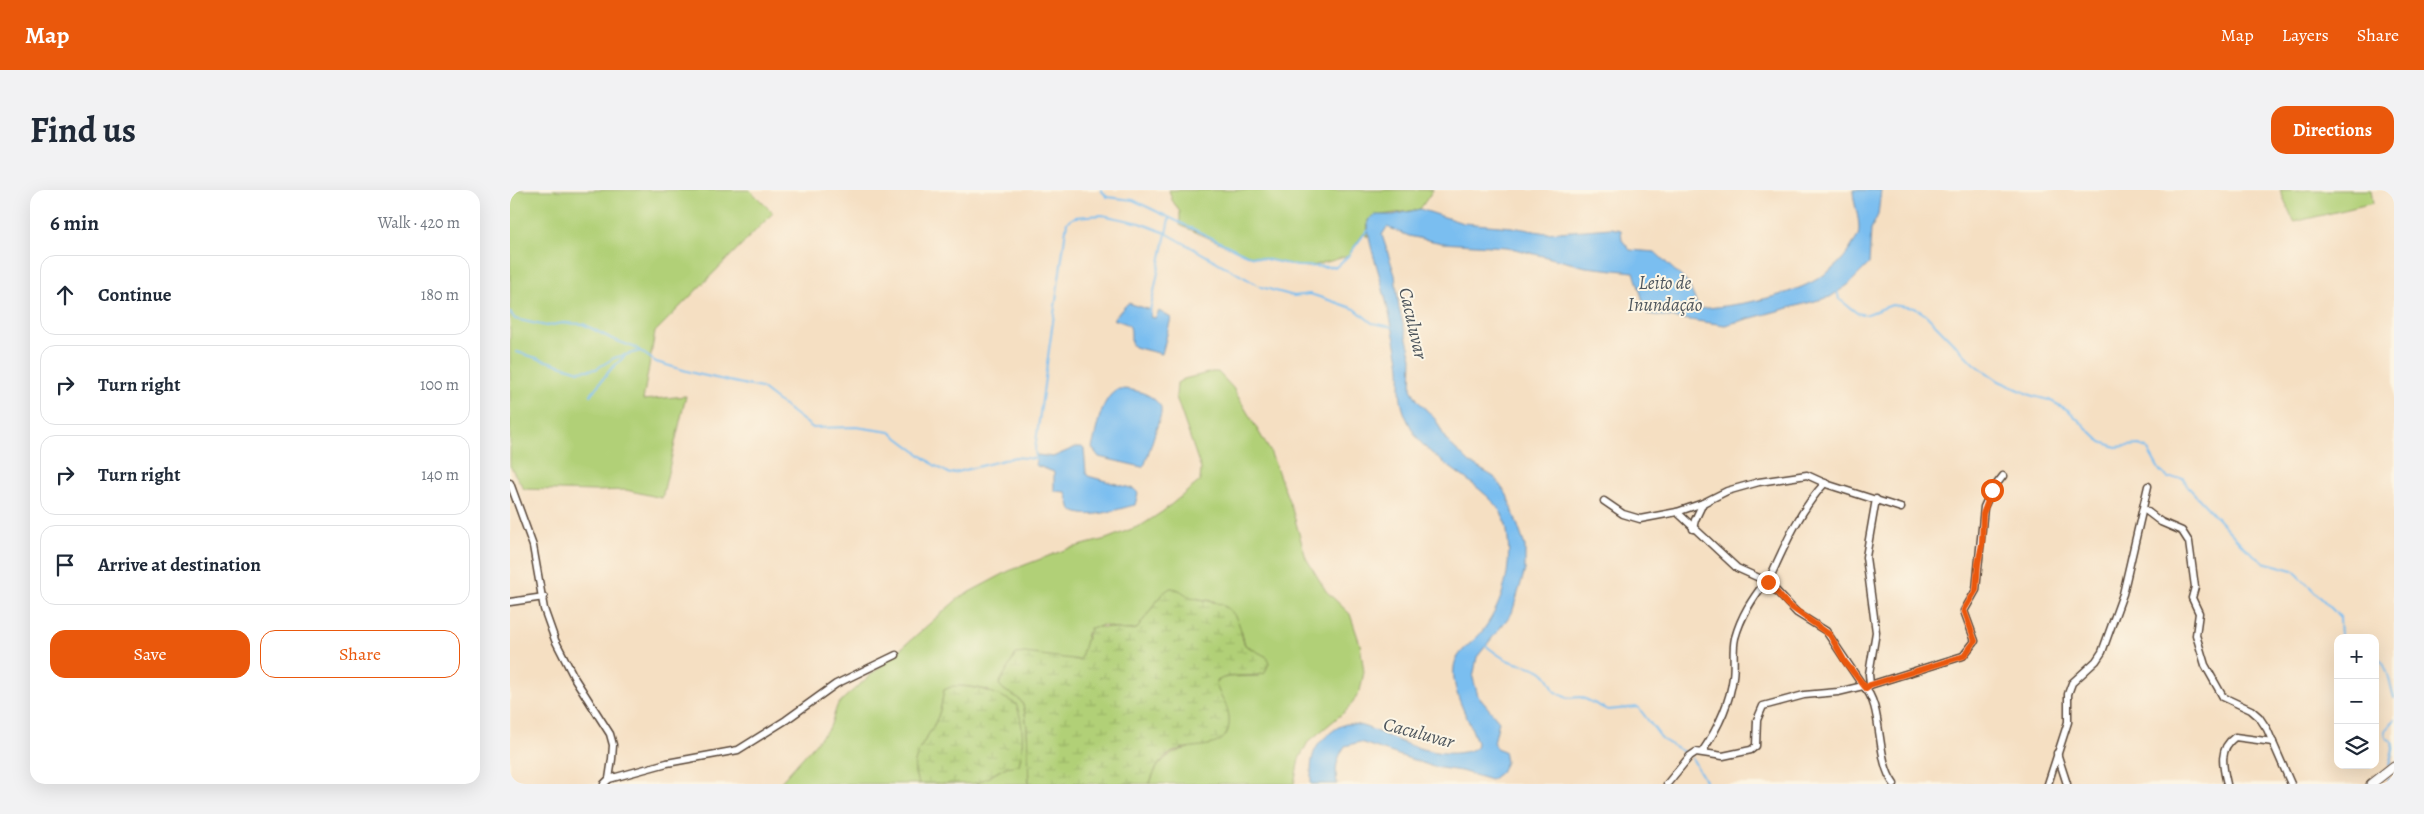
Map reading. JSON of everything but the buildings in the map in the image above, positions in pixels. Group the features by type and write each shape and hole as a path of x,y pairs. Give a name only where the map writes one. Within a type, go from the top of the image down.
{"main road":[{"path":"2371,784 2394,766"}],"street":[{"path":"1604,501 1633,518 1677,512 1703,503 1727,491 1759,482 1807,475 1901,508"},
{"path":"1666,784 1676,775 1690,756 1702,752 1723,756 1751,750 1756,746 1757,720 1763,706 1804,695 1838,692 1866,686 1964,656 1972,647 1974,636 1964,616 1964,610 1976,590 1984,507 1992,490 2003,476"},
{"path":"1702,752 1713,735 1727,700 1733,678 1735,640 1748,604 1767,581 1793,529 1812,498 1825,482"},
{"path":"510,483 533,546 544,597 544,609 556,640 575,679 610,734 613,746 606,782 667,762 738,750 786,720 836,684 896,655"},
{"path":"2048,784 2068,722 2070,688 2072,683 2096,661 2107,638 2123,594 2148,486"},
{"path":"1866,686 1876,632 1866,557 1876,499"},
{"path":"1693,529 1703,503"},
{"path":"2144,509 2161,522 2182,531 2189,542 2195,587 2192,598 2198,613 2196,635 2205,665 2223,697 2260,717 2291,784"},
{"path":"1677,512 1693,529 1737,568 1767,581 1787,604 1830,635 1845,662 1866,686 1876,717 1885,766 1894,784"},
{"path":"510,602 544,597"},
{"path":"2227,784 2223,767 2223,751 2227,742 2235,737 2273,742"},
{"path":"2058,752 2068,784"},
{"path":"1676,775 1676,784"}],"green space":[{"path":"510,190 750,190 773,213 655,332 643,400 686,396 662,498 626,490 524,489 510,466"},
{"path":"1169,190 1433,190 1420,209 1379,216 1368,220 1367,237 1364,233 1348,256 1309,267 1247,255 1180,225 1180,212 1172,200"},
{"path":"2280,190 2371,190 2373,203 2294,222"},
{"path":"1218,372 1233,388 1270,451 1292,509 1306,558 1326,591 1350,614 1360,644 1364,672 1360,691 1348,709 1308,742 1299,759 1294,784 1150,784 1159,764 1175,752 1189,748 1226,704 1217,691 1217,681 1223,677 1259,676 1252,648 1245,645 1241,630 1214,601 1162,594 1137,629 1123,630 1102,625 1087,633 1084,653 1080,660 1016,654 999,684 1019,699 1024,707 1027,728 1029,784 976,784 1006,767 988,690 960,686 944,690 938,717 916,760 914,768 920,784 779,784 830,727 837,706 842,700 960,597 1009,571 1067,549 1106,539 1142,525 1162,512 1200,481 1201,469 1176,397 1177,383 1184,379"},
{"path":"1170,588 1179,590 1191,597 1218,603 1229,609 1239,625 1245,645 1267,657 1269,663 1265,673 1253,676 1222,678 1217,681 1216,685 1226,705 1229,717 1225,737 1219,742 1183,748 1170,753 1159,764 1150,784 1029,784 1027,728 1024,707 1019,699 999,684 1016,654 1025,653 1080,660 1090,628 1137,629 1162,594"},
{"path":"953,686 986,690 1016,704 1021,719 1022,734 1022,750 1019,765 1006,767 976,784 920,784 914,768 916,760 938,717 944,690"}],"water":[{"name":"Leito de Inundação","path":"1853,190 1881,190 1878,215 1871,229 1869,264 1848,285 1830,297 1725,325 1647,314 1634,272 1586,267 1507,247 1442,243 1409,236 1387,227 1382,235 1395,275 1399,309 1412,358 1411,389 1418,401 1436,420 1446,440 1470,463 1494,477 1507,495 1525,546 1525,570 1512,613 1477,657 1473,678 1478,696 1499,721 1494,743 1496,748 1504,751 1506,762 1501,772 1491,780 1461,771 1434,767 1360,742 1345,746 1342,751 1337,764 1337,784 1311,784 1312,763 1317,746 1334,730 1347,724 1362,726 1431,751 1454,753 1476,748 1477,743 1474,734 1455,687 1455,661 1480,634 1492,617 1498,605 1508,566 1508,539 1506,525 1501,513 1481,490 1428,450 1418,439 1404,413 1401,399 1399,360 1386,301 1370,243 1368,220 1375,215 1393,215 1420,209 1463,223 1512,227 1546,233 1611,228 1621,230 1622,240 1630,250 1655,252 1688,283 1699,309 1761,300 1803,286 1821,277 1837,264 1858,236 1859,225"},
{"path":"1128,303 1151,310 1150,317 1155,318 1159,311 1171,318 1162,354 1134,347 1131,343 1129,326 1113,319"},
{"path":"1119,389 1148,395 1161,407 1161,414 1145,464 1142,467 1099,457 1092,448 1103,406 1107,399"},
{"path":"1076,447 1084,449 1086,473 1088,476 1134,489 1138,493 1135,505 1094,514 1078,513 1071,510 1066,492 1054,491 1054,472 1035,465 1037,455 1053,457"}],"waterway":[{"path":"1101,190 1107,197 1133,200 1247,255 1297,266 1336,267 1348,256 1369,230"},
{"path":"510,312 515,319 546,326 563,323 583,324 612,339 636,348 656,362 697,374 761,388 813,428 856,427 890,432 934,465 950,474 1015,457 1036,459 1035,449 1067,222 1075,217 1102,215 1140,223 1166,233 1261,287 1294,296 1310,294 1355,309 1372,323 1392,327"},
{"path":"1149,316 1169,219"},
{"path":"1837,290 1839,299 1857,313 1865,315 1892,305 1915,308 1926,315 1973,363 1999,381 2033,396 2049,400 2068,410 2101,442 2116,447 2139,445 2147,448 2160,471 2168,478 2183,478 2189,488 2244,547 2263,562 2293,570 2340,617 2341,634"},
{"path":"517,352 579,371 596,369 614,358 640,351"},
{"path":"590,395 611,369 625,356"},
{"path":"1485,645 1508,661 1543,672 1554,691 1567,698 1581,697 1608,710 1638,707 1663,740 1689,755"},
{"path":"2379,659 2386,668 2394,698"},
{"path":"2389,765 2393,749 2392,742 2386,737 2385,731 2394,720"},
{"path":"1692,758 1707,784"},
{"path":"2388,778 2388,784"}],"route":[{"path":"1768,582 1797,613 1830,635 1845,662 1866,688 1870,685 1964,656 1975,641 1964,616 1964,610 1976,590 1982,544 1984,507 1992,490"}],"water label":[{"name":"Caculuvar","path":"1414,323"},
{"name":"Caculuvar","path":"1419,732"}]}
